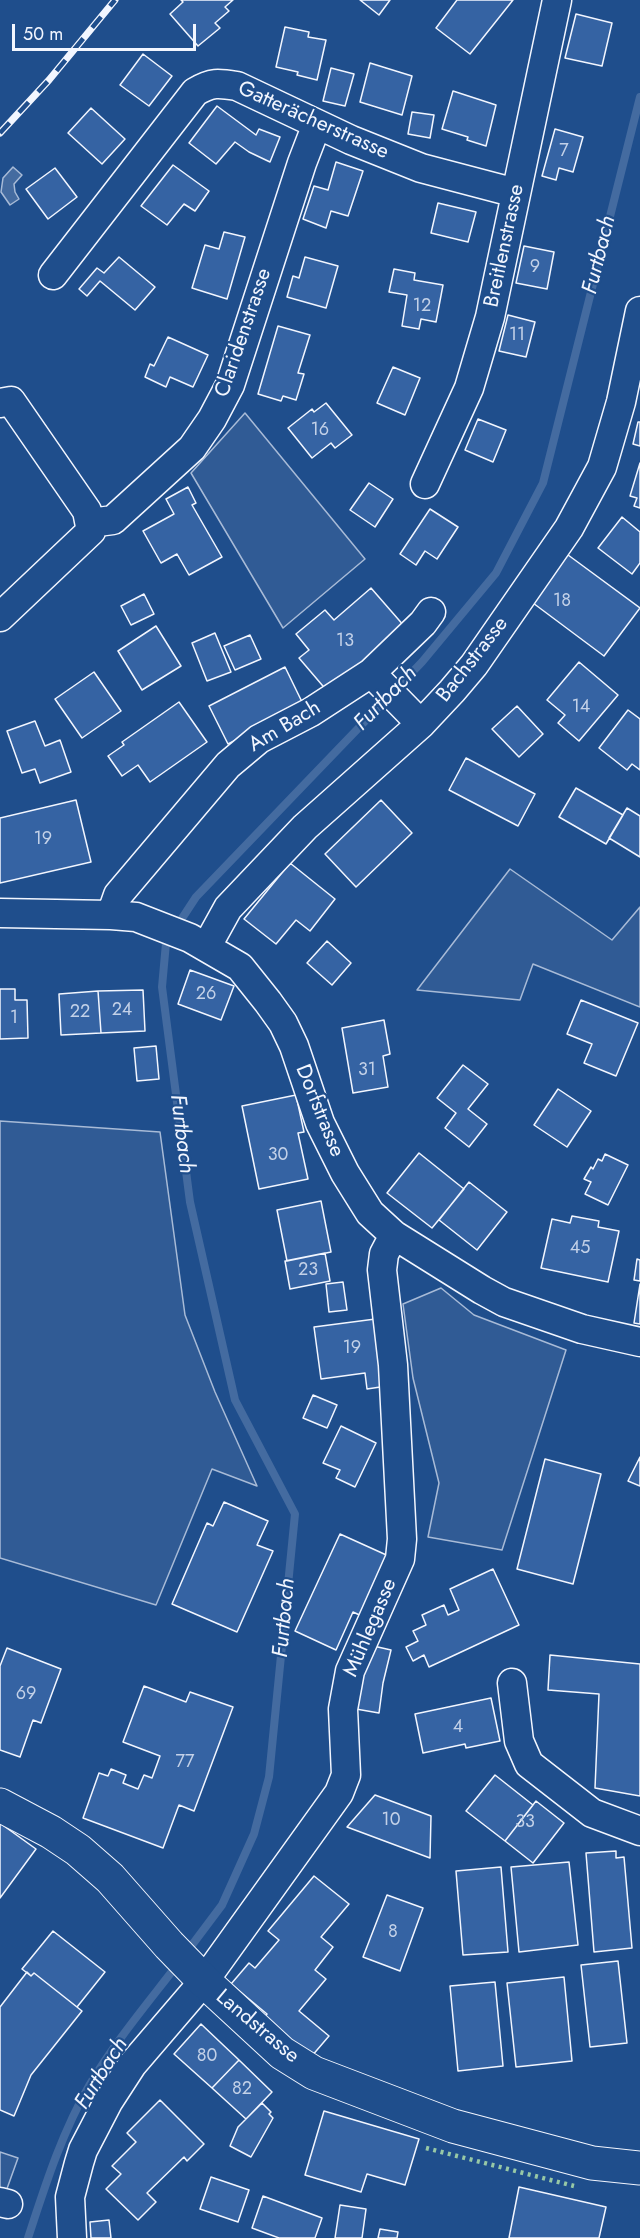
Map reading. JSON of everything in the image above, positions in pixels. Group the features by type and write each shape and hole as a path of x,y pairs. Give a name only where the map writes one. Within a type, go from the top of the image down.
{"main road":[{"name":"Landstrasse","path":"0,1805 51,1832 78,1850 110,1878 198,1975 282,2053 314,2073 453,2126 592,2163 640,2168"}],"street":[{"name":"Breitlenstrasse","path":"425,484 469,388 490,316 557,0"},
{"name":"Gatterächerstrasse","path":"53,275 195,92 208,84 237,86 317,124 421,168 516,193"},
{"name":"Claridenstrasse","path":"90,523 113,520 192,448 212,419 230,385 302,163 317,124"},
{"name":"Bachstrasse","path":"198,942 305,827 414,717 474,665 569,528 602,467 621,402 640,311"},
{"path":"0,403 11,401 87,511 91,531 0,617"},
{"name":"Am Bach","path":"111,915 118,895 228,765 259,739 374,677 431,612"},
{"path":"374,677 414,717"},
{"name":"Dorfstrasse","path":"0,913 136,917 198,942 240,967 283,1023 294,1046 320,1123 345,1173 370,1213 394,1235 504,1302 582,1329 640,1342"},
{"name":"Mühlegasse","path":"72,2238 70,2196 88,2140 108,2102 132,2065 198,1975 223,1954 339,1793 346,1775 343,1709 350,1671 400,1559 402,1539 393,1365 382,1270 384,1254 394,1235"},
{"path":"512,1683 519,1741 529,1764 592,1813 640,1831"}],"shaded area":[{"path":"13,167 22,175 14,184 19,199 10,205 1,192 3,178"},
{"path":"245,413 365,559 283,628 191,473"},
{"path":"510,869 612,940 640,907 640,1007 533,964 520,1000 417,990"},
{"path":"0,1121 160,1132 185,1315 215,1392 257,1486 212,1469 156,1605 0,1558"},
{"path":"441,1288 474,1315 566,1350 502,1550 428,1537 439,1483 413,1378 403,1304"},
{"path":"0,2152 18,2158 4,2197 0,2196"}],"building":[{"path":"181,0 233,0 225,7 229,11 215,23 220,28 198,46 170,14 183,2"},
{"path":"360,0 390,0 379,15"},
{"path":"457,0 513,0 470,54 436,28"},
{"path":"576,14 612,23 602,66 565,58"},
{"path":"285,27 309,32 308,37 326,40 317,80 297,75 298,72 276,67"},
{"path":"143,54 172,76 149,106 120,85"},
{"path":"370,63 412,76 402,115 360,102"},
{"path":"331,68 354,74 345,106 323,101"},
{"path":"453,91 496,105 486,146 467,140 468,137 442,129"},
{"path":"217,106 256,135 259,129 280,137 270,162 235,142 216,164 189,143"},
{"path":"91,108 125,139 102,164 68,133"},
{"path":"412,112 434,115 430,138 408,134"},
{"path":"555,129 583,137 573,172 559,168 556,180 542,176"},
{"path":"336,162 363,171 348,216 331,211 326,228 303,219 314,186 328,190"},
{"path":"173,165 209,191 195,211 184,204 167,225 141,206"},
{"path":"55,168 77,197 48,219 26,189"},
{"path":"438,203 476,212 468,242 431,233"},
{"path":"224,232 245,237 227,299 192,288 205,245 219,249"},
{"path":"524,246 554,252 547,289 516,283"},
{"path":"119,257 155,287 135,310 100,281 87,296 79,289 97,268 104,273"},
{"path":"305,257 338,266 326,308 287,297 293,276 299,278"},
{"path":"394,269 415,273 414,280 443,285 436,322 421,319 419,329 402,326 407,295 389,292"},
{"path":"508,315 535,322 526,357 499,351"},
{"path":"278,326 310,335 298,373 304,374 296,400 283,396 281,401 258,394"},
{"path":"168,337 208,355 193,387 170,377 166,387 145,377 150,364 154,366"},
{"path":"393,367 420,378 405,415 377,403"},
{"path":"326,403 352,435 335,448 331,443 312,458 288,428 312,409 314,412"},
{"path":"478,419 506,430 493,462 465,450"},
{"path":"638,422 640,422 640,446 633,444"},
{"path":"640,463 640,508 634,506 637,498 630,496"},
{"path":"369,483 393,499 375,527 350,510"},
{"path":"188,487 196,503 192,505 222,557 189,575 177,554 161,563 143,531 174,514 166,499"},
{"path":"430,509 458,527 437,559 425,551 416,565 400,554"},
{"path":"622,517 640,532 640,563 632,574 598,548"},
{"path":"564,552 640,608 604,656 529,600"},
{"path":"371,588 405,627 328,692 299,658 309,650 296,634 325,610 334,620"},
{"path":"144,594 154,614 131,625 121,606"},
{"path":"156,626 181,666 142,690 118,651"},
{"path":"215,633 231,672 207,681 192,643"},
{"path":"250,635 261,659 235,670 224,646"},
{"path":"579,662 618,695 579,741 558,723 565,715 547,700"},
{"path":"285,667 304,706 228,744 209,706"},
{"path":"94,672 121,711 82,738 55,699"},
{"path":"179,702 207,742 150,782 138,765 122,776 108,756 124,745 122,742"},
{"path":"517,706 543,734 519,757 492,729"},
{"path":"628,710 640,719 640,770 632,764 627,770 599,748"},
{"path":"35,721 45,746 60,740 71,772 40,783 35,769 22,773 7,731"},
{"path":"466,758 535,794 518,826 449,790"},
{"path":"576,788 623,815 606,844 559,817"},
{"path":"76,800 91,862 0,883 0,818"},
{"path":"381,800 412,833 356,887 325,854"},
{"path":"627,808 640,816 640,857 609,838"},
{"path":"290,863 335,899 310,931 296,920 276,944 244,919"},
{"path":"327,941 351,963 332,985 307,963"},
{"path":"190,970 234,986 221,1020 178,1004"},
{"path":"0,989 15,989 15,1000 27,1000 28,1038 0,1039"},
{"path":"143,990 145,1031 101,1033 98,991"},
{"path":"98,991 101,1033 61,1035 59,994"},
{"path":"581,1000 638,1023 616,1076 584,1063 592,1044 567,1034"},
{"path":"384,1020 390,1054 383,1056 388,1087 353,1093 342,1028"},
{"path":"156,1046 159,1079 137,1081 134,1048"},
{"path":"463,1065 488,1084 468,1109 487,1124 469,1147 445,1128 456,1113 437,1098"},
{"path":"558,1089 591,1111 567,1147 534,1125"},
{"path":"296,1095 304,1132 298,1133 308,1179 259,1189 242,1106"},
{"path":"419,1153 464,1189 432,1228 387,1193"},
{"path":"605,1154 628,1165 608,1205 585,1194 591,1182 584,1179 591,1167 593,1169 598,1159 602,1161"},
{"path":"469,1182 507,1212 477,1250 439,1220"},
{"path":"321,1201 331,1252 287,1261 277,1210"},
{"path":"572,1216 599,1221 598,1227 619,1231 608,1282 541,1268 552,1219 570,1223"},
{"path":"325,1253 330,1281 290,1289 285,1261"},
{"path":"637,1259 640,1260 640,1281 634,1280"},
{"path":"343,1282 347,1310 329,1312 326,1284"},
{"path":"640,1284 640,1324 634,1323"},
{"path":"383,1318 387,1386 367,1389 365,1373 321,1379 314,1327"},
{"path":"313,1395 337,1405 327,1428 303,1418"},
{"path":"341,1426 376,1443 355,1487 336,1478 340,1470 323,1463"},
{"path":"640,1457 640,1486 628,1481"},
{"path":"545,1459 601,1474 573,1584 517,1569"},
{"path":"224,1502 268,1521 257,1545 273,1551 237,1632 172,1604 207,1523 213,1526"},
{"path":"340,1534 393,1558 366,1618 353,1612 336,1650 295,1631"},
{"path":"493,1569 519,1625 429,1667 424,1655 413,1661 406,1647 418,1641 413,1631 426,1625 422,1615 444,1605 448,1615 459,1610 450,1589"},
{"path":"369,1645 391,1650 379,1713 356,1709"},
{"path":"7,1648 61,1669 41,1723 33,1720 20,1757 0,1750 0,1666"},
{"path":"550,1655 640,1664 640,1796 595,1788 599,1694 548,1690"},
{"path":"144,1686 186,1702 190,1692 233,1707 194,1811 179,1805 163,1848 83,1818 99,1773 108,1776 111,1769 126,1775 123,1783 138,1789 144,1775 152,1778 160,1756 123,1742"},
{"path":"491,1698 500,1741 466,1748 465,1744 423,1753 415,1714"},
{"path":"495,1775 533,1805 505,1841 466,1811"},
{"path":"375,1795 431,1816 430,1858 347,1827"},
{"path":"536,1801 564,1823 533,1863 505,1841"},
{"path":"0,1823 36,1849 0,1898"},
{"path":"616,1851 616,1858 624,1857 632,1948 594,1952 586,1853"},
{"path":"569,1862 578,1945 519,1952 511,1867"},
{"path":"501,1867 508,1952 463,1955 456,1871"},
{"path":"314,1876 349,1904 321,1937 333,1947 315,1970 326,1979 299,2011 329,2036 311,2057 264,2018 267,2014 231,1984 249,1963 255,1968 279,1940 268,1931"},
{"path":"387,1895 423,1908 400,1971 363,1957"},
{"path":"53,1931 105,1972 77,2007 34,1973 31,1976 22,1969"},
{"path":"618,1961 627,2043 590,2047 581,1965"},
{"path":"27,1972 31,1976 34,1973 82,2011 31,2075 14,2116 0,2110 0,2007"},
{"path":"564,1977 572,2061 516,2067 507,1983"},
{"path":"495,1982 503,2066 458,2071 450,1986"},
{"path":"201,2024 239,2060 212,2088 174,2054"},
{"path":"239,2060 272,2092 246,2119 212,2088"},
{"path":"160,2100 204,2144 187,2161 184,2157 147,2193 156,2202 138,2220 106,2189 121,2174 112,2166 136,2142 127,2133"},
{"path":"262,2103 271,2112 269,2114 273,2118 251,2157 230,2146 238,2127"},
{"path":"324,2111 419,2139 405,2185 367,2174 361,2192 305,2175"},
{"path":"211,2177 249,2190 238,2222 200,2209"},
{"path":"519,2187 606,2207 599,2238 509,2238"},
{"path":"263,2196 322,2218 315,2238 279,2238 252,2228"},
{"path":"340,2205 366,2209 362,2238 335,2238"},
{"path":"109,2220 111,2238 91,2238 90,2222"},
{"path":"380,2229 398,2232 397,2238 378,2238"}],"waterway":[{"name":"Furtbach","path":"177,926 196,897 422,662 496,573 543,483 640,97"},
{"name":"Furtbach","path":"171,936 166,943 162,987 190,1202 235,1400 295,1514 269,1777 254,1834 222,1905 186,1953"},
{"name":"Furtbach","path":"28,2238 55,2160 80,2102 110,2053 177,1965"}],"railway":[{"path":"0,133 49,80 115,0"}],"hedge":[{"path":"426,2148 574,2186"}]}
